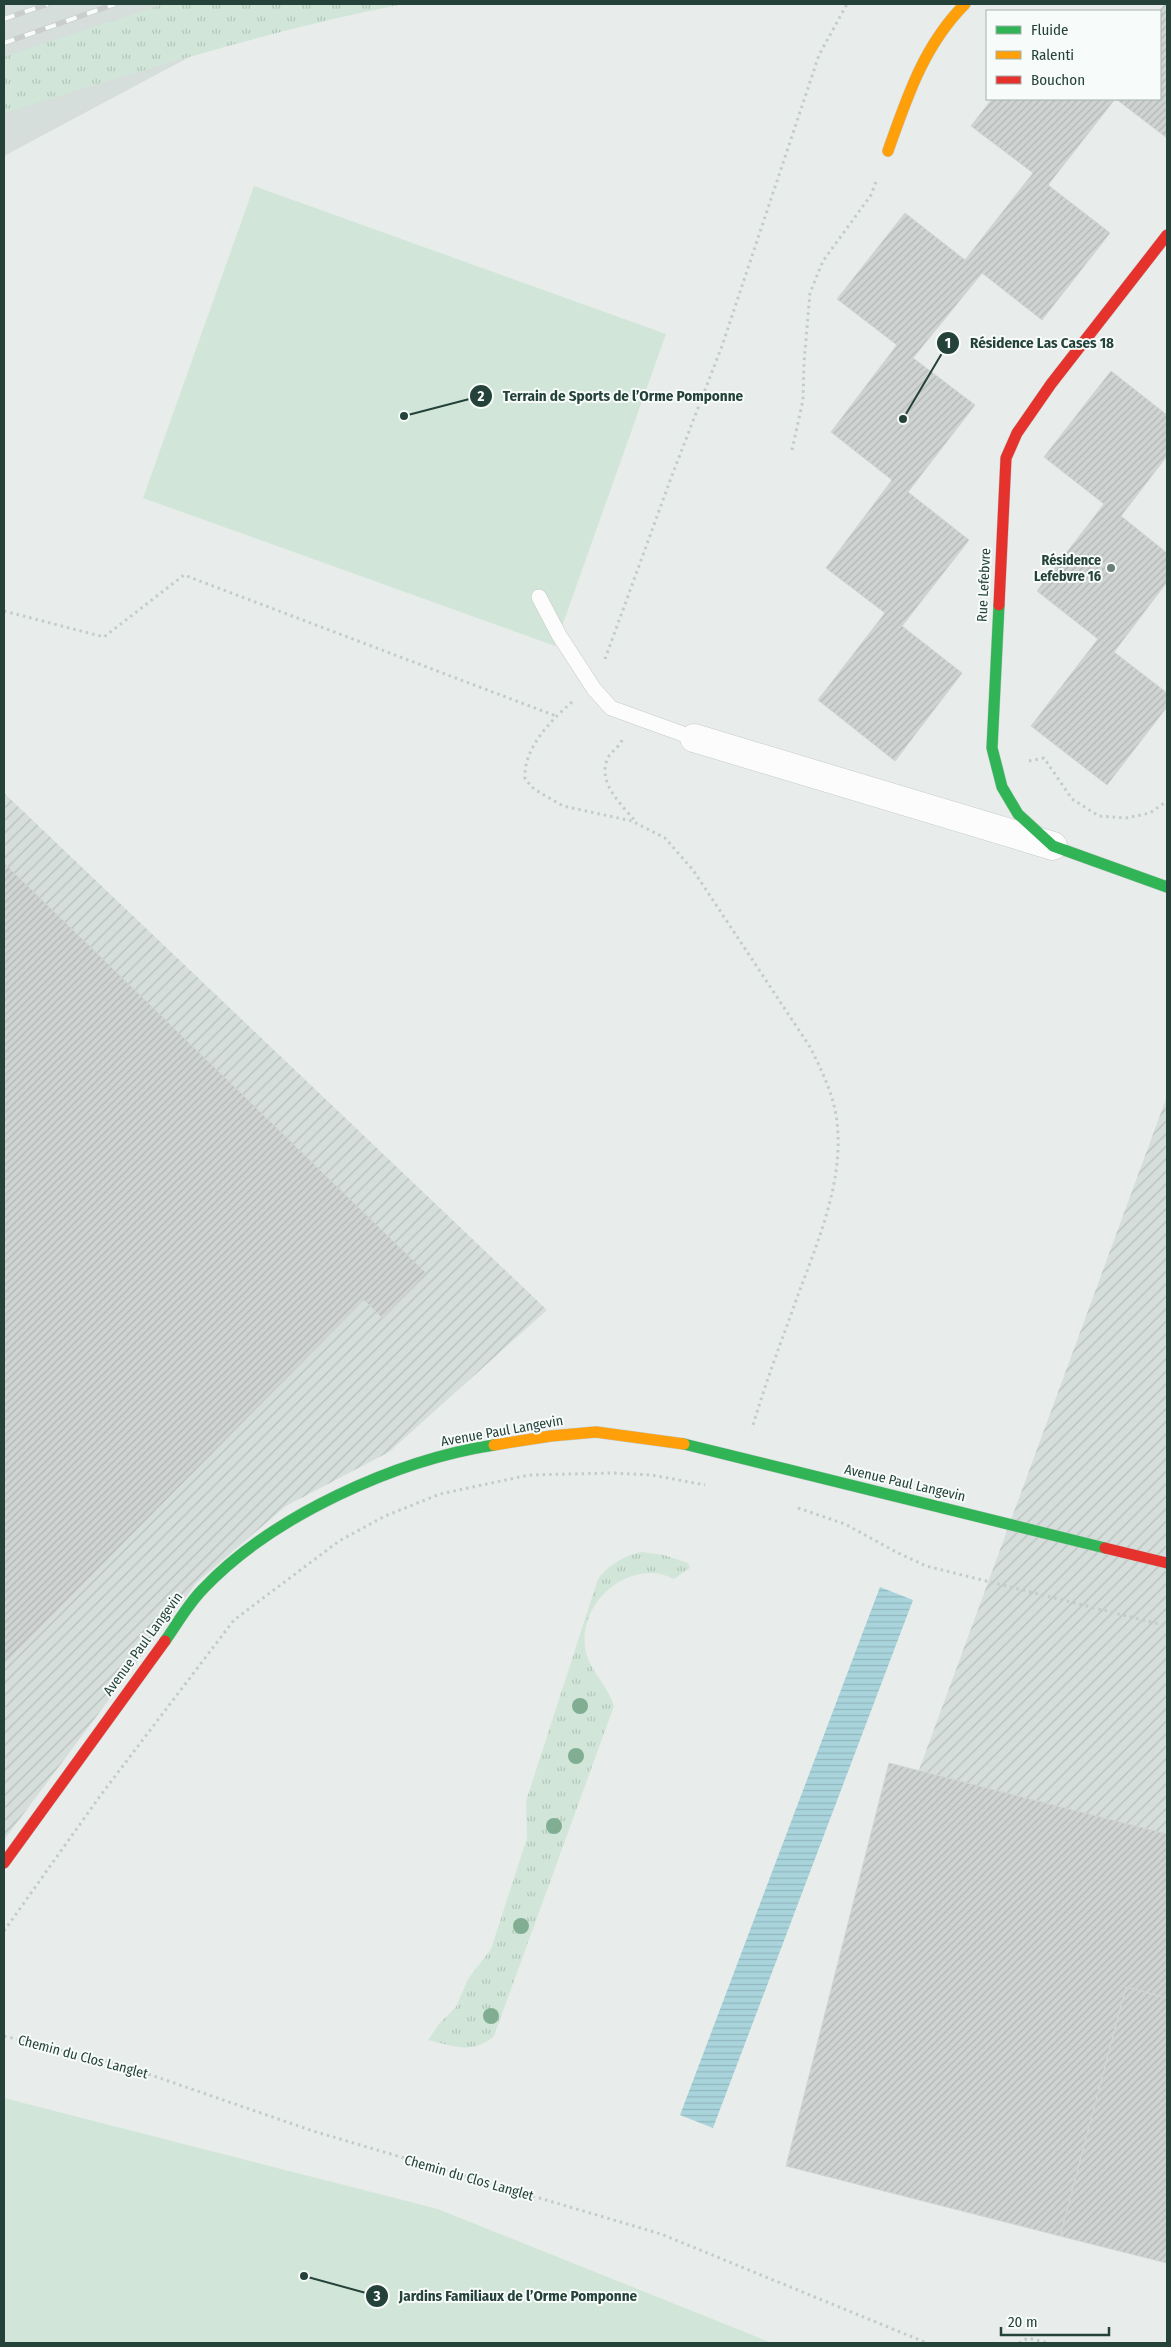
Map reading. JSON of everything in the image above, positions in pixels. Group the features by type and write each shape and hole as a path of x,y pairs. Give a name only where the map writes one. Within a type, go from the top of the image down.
{"street":[{"path":"888,150 924,54 953,14 965,4"},
{"name":"Rue Lefebvre","path":"1167,236 1051,384 1017,433 1006,458 992,748 1002,787 1018,814 1053,846 1167,886"},
{"path":"694,738 1053,846"},
{"name":"Avenue Paul Langevin","path":"4,1863 202,1588 250,1548 302,1514 359,1486 419,1462 462,1450 550,1436 596,1432 674,1442 1167,1563"}],"lane":[{"path":"539,597 559,635 594,689 612,708 694,738"}],"path":[{"path":"744,1460 763,1389 816,1248 834,1184 838,1151 837,1122 826,1082 810,1047 698,878 683,857 665,838 638,824 563,806 534,789 525,779 524,770 532,748 556,716 582,693 594,689 671,478 722,346 819,54 847,4"},
{"path":"792,450 803,400 810,292 823,261 872,196 888,150"},
{"path":"4,611 104,637 184,575 556,716"},
{"path":"636,717 626,729 620,744 612,750 604,768 604,778 638,824"},
{"path":"997,768 1044,758 1072,800 1099,816 1126,818 1150,813 1167,801"},
{"path":"4,1930 100,1796 234,1620 339,1541 385,1516 440,1494 529,1475 573,1473 652,1476 713,1487"},
{"path":"790,1506 845,1524 926,1566 1167,1626"},
{"name":"Chemin du Clos Langlet","path":"4,2036 122,2065 313,2131 661,2234 927,2343"},
{"path":"1019,2343 1028,2338 1048,2343"}],"shaded area":[{"path":"4,4 403,4 332,18 193,55 4,156"},
{"path":"4,793 547,1310 389,1452 286,1506 197,1582 4,1840"},
{"path":"1167,1096 1167,1953 870,1903"}],"green space":[{"path":"164,4 403,4 252,40 4,113 4,57"},
{"path":"254,186 666,334 555,646 143,498"},
{"path":"642,1552 664,1555 688,1563 690,1568 674,1579 652,1573 638,1574 625,1579 602,1595 588,1619 585,1633 587,1655 614,1706 494,2036 486,2042 470,2047 454,2046 428,2040 439,2024 456,2007 468,1979 491,1949 527,1838 526,1801 598,1579 617,1561"},
{"path":"4,2098 438,2209 772,2343 4,2343"}],"water":[{"path":"880,1587 913,1600 713,2128 680,2115"}],"building":[{"path":"1167,4 1167,138 1117,100 1161,100 1160,10"},
{"path":"991,100 1114,100 1048,185 1110,233 1042,320 982,273 913,358 975,405 908,492 969,540 902,626 962,673 895,761 818,700 885,613 826,568 892,480 831,432 897,345 837,299 905,213 965,260 1033,173 971,126"},
{"name":"Résidence Lefebvre 16","path":"1111,371 1167,415 1167,456 1121,516 1167,553 1167,582 1114,652 1167,693 1167,707 1107,785 1031,726 1098,639 1037,591 1104,504 1044,457"},
{"path":"4,863 426,1273 382,1318 364,1300 4,1664"},
{"path":"889,1763 1167,1834 1167,1998 1126,1987 1060,2236 786,2166"},
{"path":"1126,1987 1167,1998 1167,2263 1060,2236"}],"railway":[{"path":"4,19 48,4"},
{"path":"4,43 115,4"}],"traffic: fast":[{"path":"999,605 992,748 1002,787 1018,814 1053,846 1167,887"},
{"path":"684,1444 1105,1548"},
{"path":"165,1641 203,1589 231,1562 300,1515 338,1495 377,1478 456,1452 494,1445"}],"traffic: slow":[{"path":"888,151 918,73 938,37 965,4"},
{"path":"494,1445 551,1436 596,1432 684,1444"}],"traffic: jam":[{"path":"999,605 1006,458 1017,433 1051,384 1167,235"},
{"path":"1105,1548 1167,1563"},
{"path":"4,1863 165,1641"}],"place":[{"name":"Terrain de Sports de l’Orme Pomponne","path":"404,416"},
{"name":"Résidence Las Cases 18","path":"903,419"},
{"name":"Résidence Lefebvre 16","path":"1111,568"},
{"name":"Jardins Familiaux de l’Orme Pomponne","path":"304,2276"}]}
